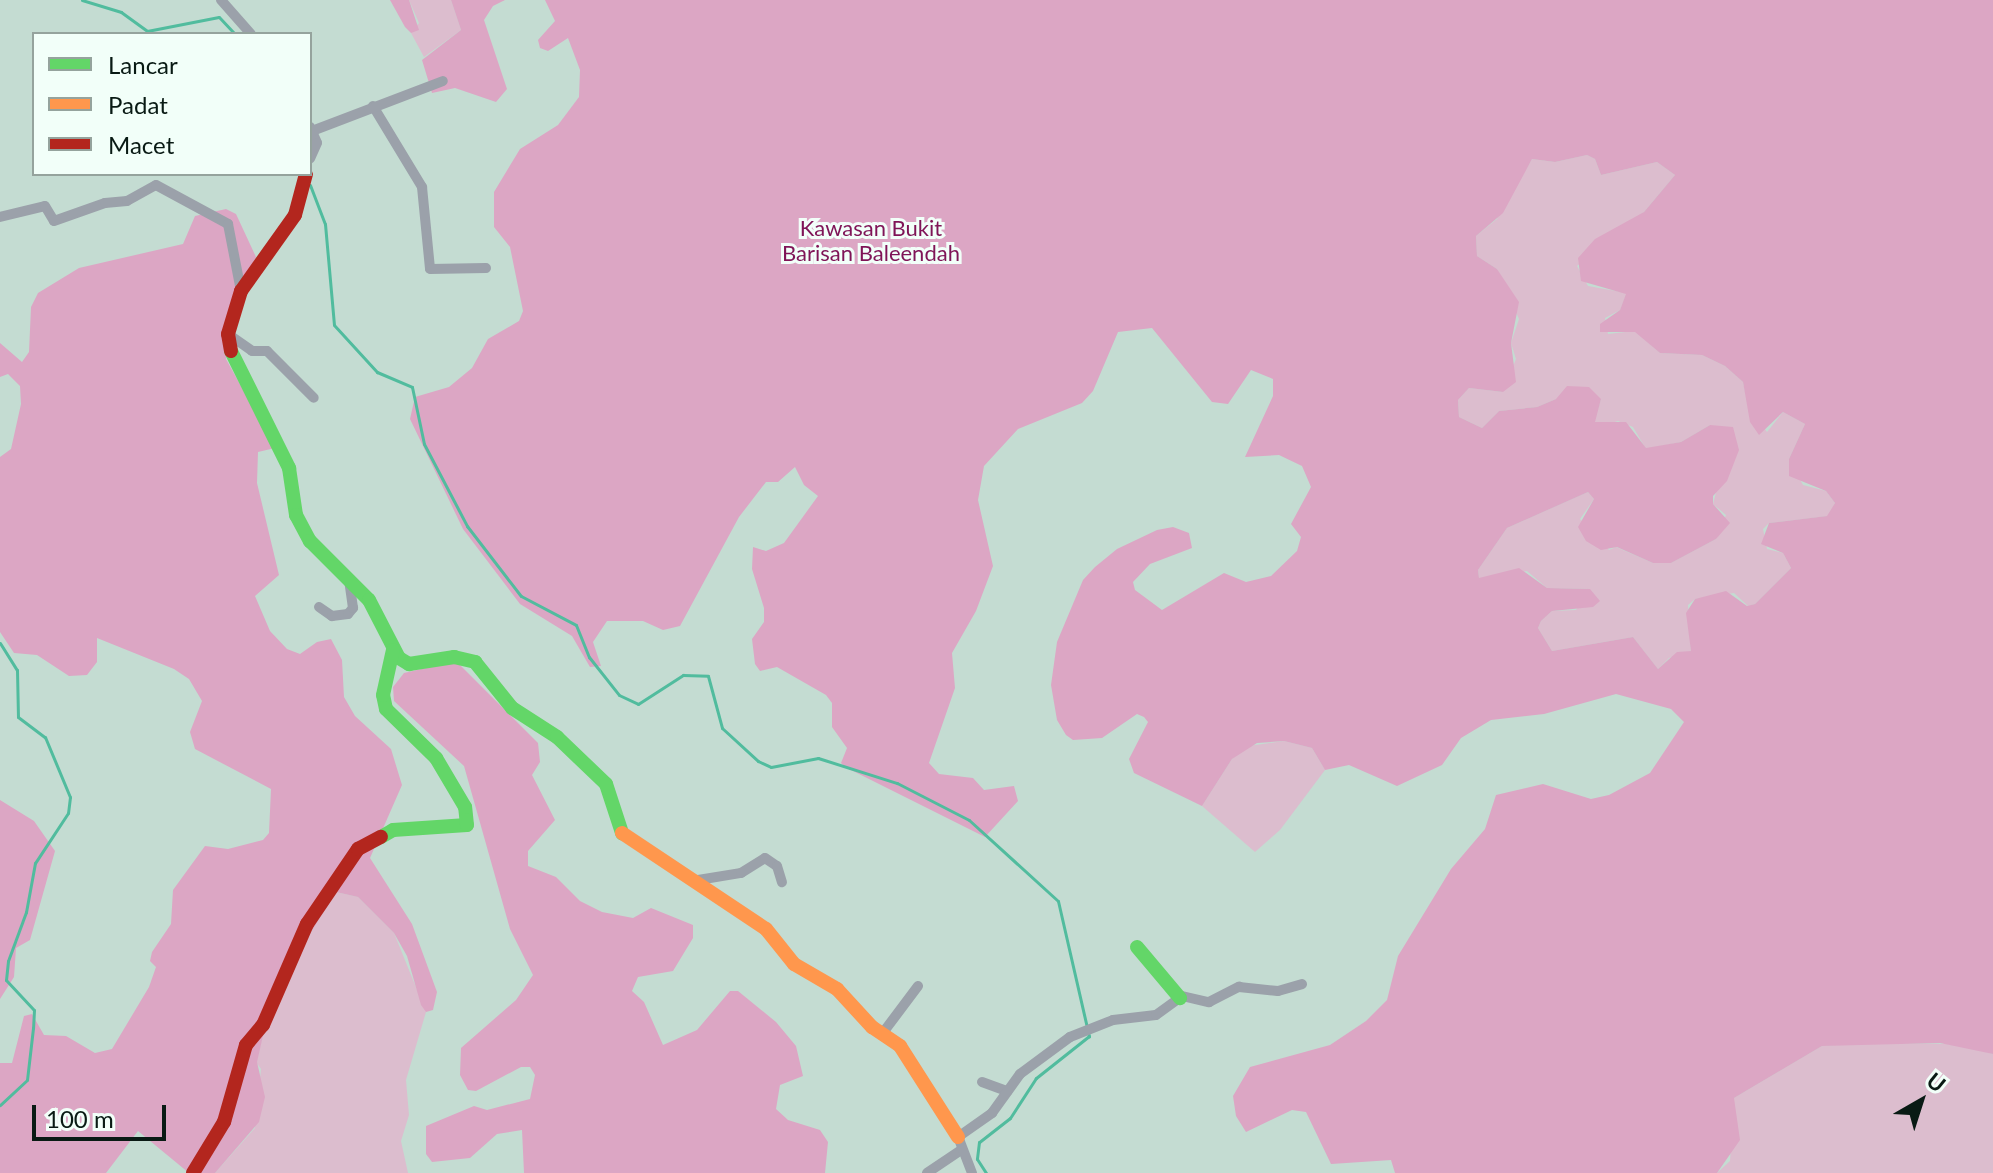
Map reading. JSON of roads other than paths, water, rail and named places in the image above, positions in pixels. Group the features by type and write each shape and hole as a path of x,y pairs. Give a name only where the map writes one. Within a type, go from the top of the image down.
{"street":[{"path":"221,0 249,32"},
{"path":"312,129 443,81"},
{"path":"373,106 422,187 430,269 486,268"},
{"path":"305,176 295,215 241,291 228,334 233,362 289,468 296,515 310,541 369,600 393,650 409,664 454,657 475,662 512,708 557,737 606,784 624,839 766,929 794,964 848,998 882,1034 900,1046 921,1071 972,1173"},
{"path":"0,217 45,206 54,221 105,203 127,201 156,185 228,224 241,291"},
{"path":"228,334 252,351 267,351 314,398"},
{"path":"319,607 332,616 348,614 353,608 349,581"},
{"path":"193,1173 224,1122 246,1045 263,1025 307,924 344,866 358,849 393,830 457,829 467,825 465,807 436,758 386,709 383,695 393,650"},
{"path":"692,881 741,873 765,858 777,866 782,882"},
{"path":"1137,947 1180,998 1209,1002 1239,987 1278,991 1302,984"},
{"path":"882,1034 918,986"},
{"path":"927,1173 992,1113 1007,1091 1035,1061 1079,1032 1125,1017 1156,1015 1180,998"},
{"path":"982,1082 1007,1091"}],"waterway":[{"path":"82,0 121,12 147,31 219,17 233,32"},
{"path":"310,185 325,224 334,325 377,372 412,387 424,444 467,526 521,596 576,625 589,657 619,695 638,704 683,675 708,676 722,728 758,761 771,767 818,758 897,783 969,820 1058,901 1089,1036 1036,1078 1010,1118 979,1142 977,1159 986,1173"},
{"path":"0,643 17,670 18,717 45,737 70,797 68,813 35,863 26,912 8,961 6,980 34,1010 27,1080 0,1105"}],"park label":[{"name":"Kawasan Bukit Barisan Baleendah","path":"871,240"}]}
